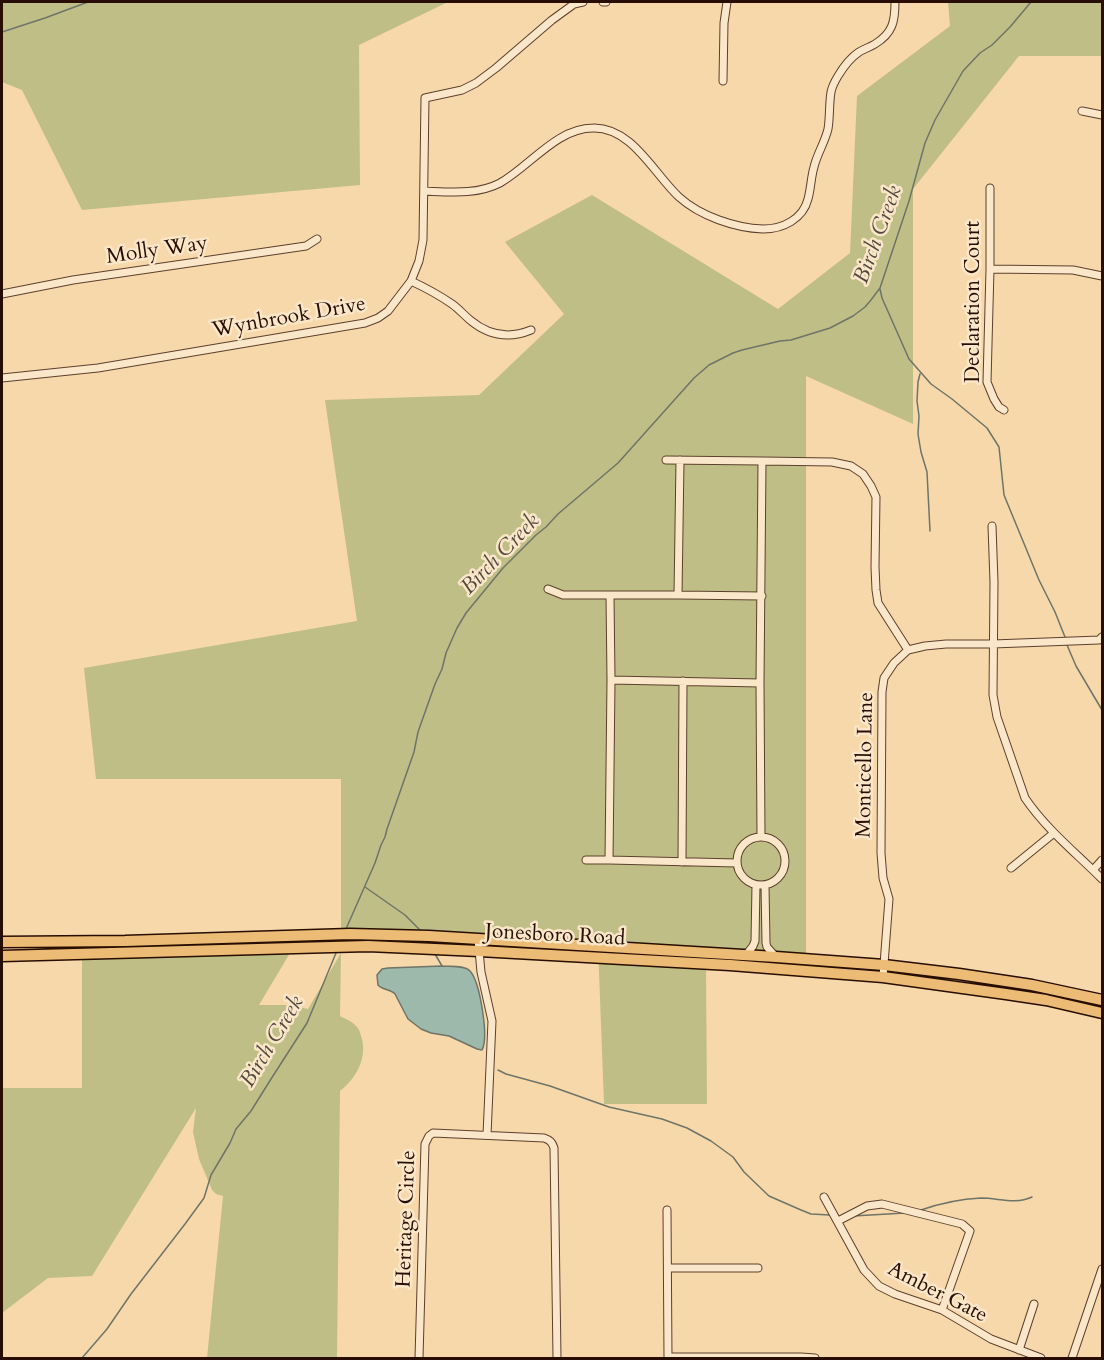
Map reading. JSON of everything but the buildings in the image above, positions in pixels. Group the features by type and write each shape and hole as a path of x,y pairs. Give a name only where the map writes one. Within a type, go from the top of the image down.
{"main road":[{"name":"Jonesboro Road","path":"2,942 409,935 478,945 883,977 1046,1000 1102,1012"},
{"name":"Jonesboro Road","path":"2,956 478,945 746,955 884,965 959,974 1032,985 1102,1000"}],"street":[{"name":"Wynbrook Drive","path":"2,378 98,368 365,323 378,318 388,311 411,281 419,261 423,240 425,98 462,90 476,82 552,20 574,4 583,2"},
{"path":"723,81 724,23 727,2"},
{"path":"424,191 478,191 499,183 572,132 593,128 610,131 628,141 674,192 698,210 745,227 765,229 787,224 801,214 808,199 814,164 828,129 831,91 837,78 846,63 859,52 886,36 895,15 895,2"},
{"path":"1082,111 1102,115"},
{"name":"Declaration Court","path":"990,188 987,382 994,399 1004,410"},
{"name":"Molly Way","path":"2,294 73,280 306,246 316,239"},
{"path":"990,269 1073,270 1102,276"},
{"path":"411,281 433,292 454,306 478,327 490,333 521,334 531,330"},
{"path":"666,460 832,462 851,466 863,474 876,497 875,567 878,603 908,650 925,645 946,644 1101,641"},
{"path":"678,595 680,460"},
{"path":"761,837 762,461"},
{"path":"992,526 993,695 997,717 1025,798 1032,809 1102,879"},
{"path":"548,589 563,594 762,596"},
{"path":"609,860 610,594"},
{"name":"Monticello Lane","path":"883,977 889,899 883,878 881,853 882,692 884,678 894,663 908,650"},
{"path":"611,680 760,683"},
{"path":"682,862 683,681"},
{"path":"1011,868 1054,833"},
{"path":"761,837 776,843 784,856 785,864 783,871 772,883 756,885 750,883 741,874 737,863 741,848 746,842 761,837"},
{"path":"586,860 737,863"},
{"path":"1093,870 1102,860"},
{"path":"746,955 755,941 756,885"},
{"path":"765,885 766,943 776,957"},
{"path":"478,945 483,983 492,1021 487,1135"},
{"name":"Heritage Circle","path":"419,1359 426,1140 433,1133 544,1138 553,1143 557,1359"},
{"name":"Amber Gate","path":"824,1197 864,1270 879,1286 942,1310 991,1339 1041,1359"},
{"path":"838,1221 867,1206 882,1204 962,1224 970,1231 942,1310"},
{"path":"668,1210 668,1358 801,1357 815,1359"},
{"path":"668,1268 758,1268"},
{"path":"1072,1359 1102,1269"},
{"path":"1019,1350 1034,1304"}],"shaded area":[{"path":"2,2 448,2 359,45 360,185 82,210 22,90 2,82"},
{"path":"948,2 1102,2 1102,56 1019,56 913,189 913,424 806,376 806,966 706,962 707,1104 604,1104 598,945 341,953 341,779 96,779 84,668 357,621 325,400 479,395 564,314 505,242 592,195 778,309 850,253 857,96 950,26"},
{"path":"290,953 259,1005 290,1005 308,1009 341,953 340,1016 358,1029 363,1051 356,1073 340,1091 337,1358 207,1358 223,1196 212,1190 199,1159 193,1132 196,1108 92,1276 48,1278 2,1313 2,1088 82,1088 82,954"},
{"path":"442,966 464,968 474,977 484,1022 482,1050 449,1036 421,1029 408,1019 395,994 378,985 377,975 382,969"}],"waterway":[{"path":"2,32 88,2"},
{"name":"Birch Creek","path":"346,929 385,837 446,653 466,613 503,568 558,514 618,463 694,378 709,365 742,350 791,340 830,328 865,307 880,288 909,201 925,143 935,120 963,71 1010,27 1031,2"},
{"path":"880,289 909,359 931,384 987,428 999,447 1004,495 1065,637"},
{"path":"920,374 917,401 918,434 927,472 930,531"},
{"path":"1067,645 1076,666 1102,710"},
{"path":"365,887 405,915 420,930"},
{"name":"Birch Creek","path":"82,1358 107,1329 204,1198 211,1175 236,1129 251,1111 307,1023 336,953"},
{"path":"435,954 442,966"},
{"path":"498,1070 609,1107 662,1119 687,1128 711,1141 733,1157 744,1172 769,1196 811,1214 830,1215"},
{"path":"921,1210 966,1199 1013,1201 1032,1197"},
{"path":"853,1216 905,1213"}]}
